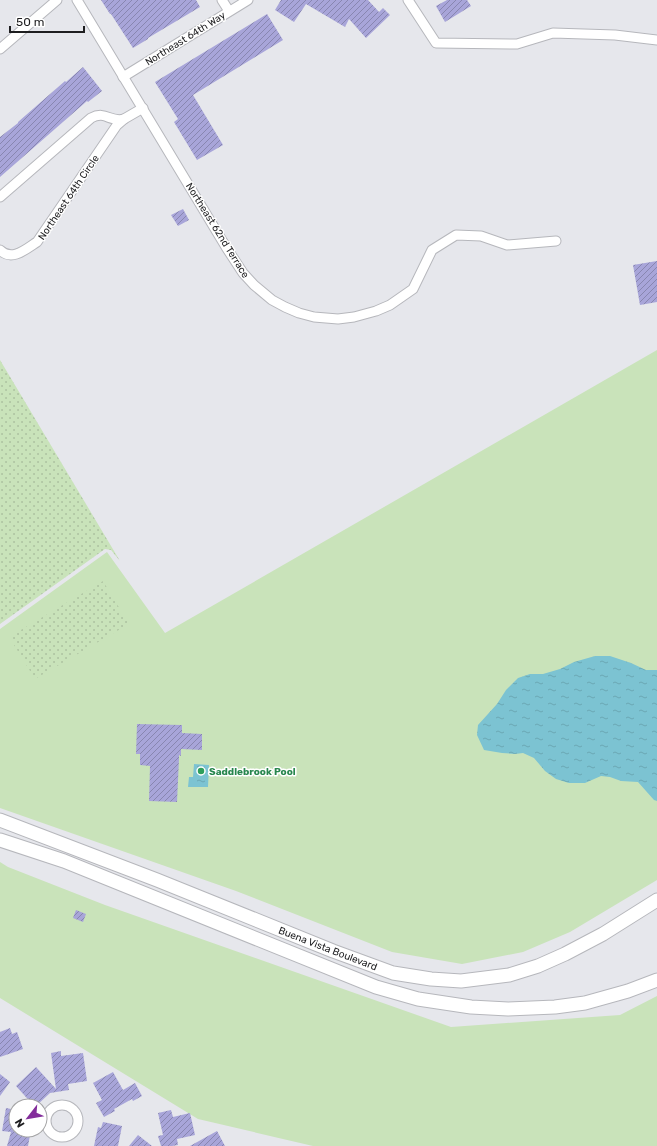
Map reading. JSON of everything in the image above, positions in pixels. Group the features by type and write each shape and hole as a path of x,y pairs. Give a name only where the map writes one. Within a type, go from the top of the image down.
{"main road":[{"name":"Buena Vista Boulevard","path":"0,820 157,880 332,952 393,973 431,979 461,981 509,975 538,966 603,934 657,900"},
{"name":"Buena Vista Boulevard","path":"0,840 64,861 376,987 418,999 471,1008 508,1009 555,1007 586,1003 628,991 657,980"}],"street":[{"path":"0,49 57,0"},
{"name":"Northeast 62nd Terrace","path":"77,0 243,273 254,285 272,300 285,307 314,316 338,318 354,317 376,311 390,305 413,289 432,250 456,234 481,236 507,245 556,241"},
{"path":"222,0 229,11"},
{"name":"Northeast 64th Way","path":"123,76 248,0"},
{"path":"408,0 436,43 517,44 553,33 615,35 657,40"},
{"name":"Northeast 64th Circle","path":"0,250 3,253 14,255 37,242 117,125 143,108"},
{"path":"0,197 91,118 100,115 114,120 124,119"}],"green space":[{"path":"657,350 657,880 570,932 523,952 462,964 392,952 236,891 0,808 0,629 107,552 165,633"},
{"path":"0,360 120,561 111,550 105,549 0,624"},
{"path":"103,581 129,624 35,679 9,637"},
{"path":"0,862 8,867 105,905 451,1027 620,1015 657,996 657,1146 313,1146 198,1119 0,998"}],"water":[{"path":"595,656 610,656 646,670 657,670 657,801 654,800 638,782 621,781 610,777 601,776 585,783 569,783 556,779 545,771 534,758 523,753 502,753 484,750 477,735 478,725 497,704 506,690 518,678 530,674 543,674"},
{"name":"Saddlebrook Pool","path":"194,764 209,765 208,787 188,787 189,777 193,777"}],"building":[{"path":"101,0 196,0 200,7 133,48"},
{"path":"281,0 368,0 379,12 383,8 390,15 366,38 349,19 345,27 306,4 294,22 275,10"},
{"path":"447,0 467,0 471,6 445,22 436,6"},
{"path":"267,14 283,40 193,95 223,145 197,160 174,122 178,119 155,82"},
{"path":"83,67 102,91 88,102 87,101 0,177 0,137"},
{"path":"183,209 189,220 178,226 171,215"},
{"path":"657,261 657,302 640,305 633,265"},
{"path":"137,724 182,725 182,733 202,734 202,750 181,749 181,756 179,755 177,802 149,801 150,766 140,765 140,754 136,754"},
{"path":"76,910 86,914 83,922 73,918"},
{"path":"10,1028 12,1034 17,1032 23,1049 0,1057 0,1032"},
{"path":"61,1051 61,1056 83,1053 87,1081 68,1084 69,1090 50,1093 45,1098 27,1098 16,1086 36,1067 56,1089 51,1053"},
{"path":"113,1072 123,1090 135,1083 142,1096 133,1101 132,1099 114,1109 115,1111 104,1117 96,1103 102,1100 93,1083"},
{"path":"0,1074 10,1082 0,1096"},
{"path":"6,1108 8,1108 8,1132 2,1131"},
{"path":"171,1110 173,1117 190,1113 195,1135 177,1139 178,1145 161,1146 158,1136 163,1135 158,1113"},
{"path":"103,1122 122,1126 118,1146 94,1146 98,1127 101,1128"},
{"path":"217,1131 225,1146 190,1146"},
{"path":"138,1135 152,1146 129,1146"},
{"path":"9,1138 30,1138 28,1146 7,1146"}],"place":[{"name":"Saddlebrook Pool","path":"201,771"}]}
